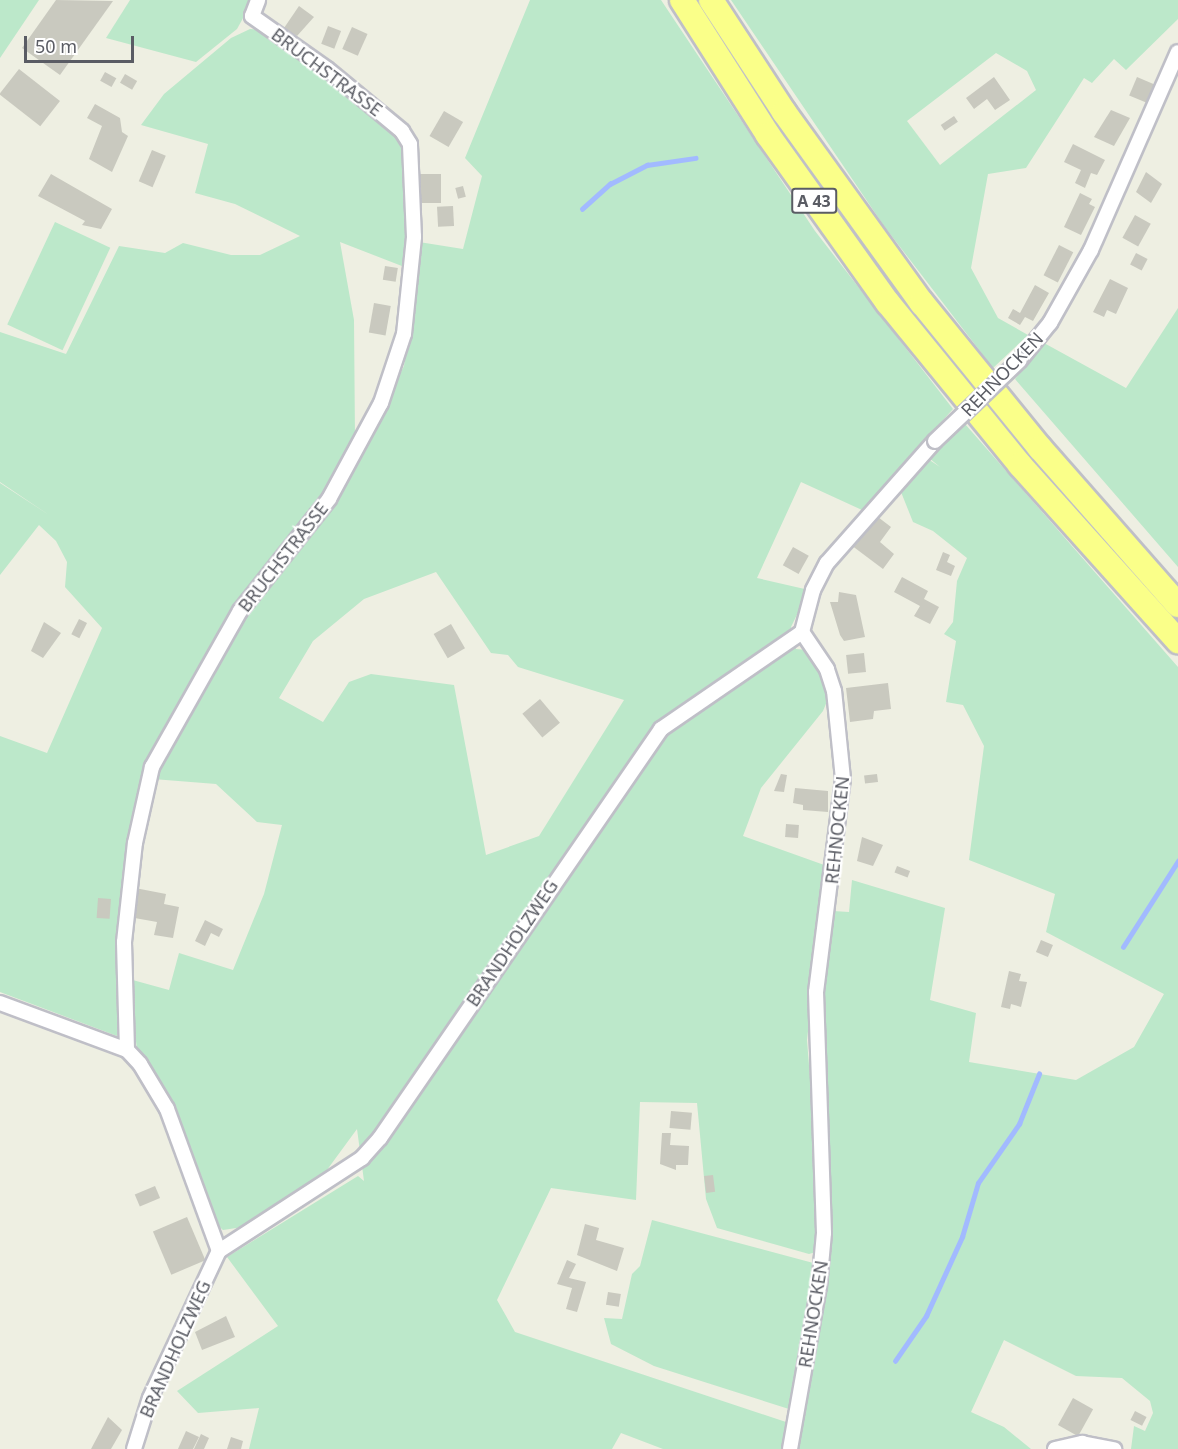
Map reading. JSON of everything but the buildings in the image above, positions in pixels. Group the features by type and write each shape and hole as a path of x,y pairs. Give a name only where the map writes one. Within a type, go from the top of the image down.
{"highway":[{"name":"A 43","path":"682,0 768,135 888,303 1088,543 1178,641"},
{"name":"A 43","path":"711,0 784,112 922,303 1026,432 1178,605"}],"street":[{"name":"BRUCHSTRASSE","path":"127,1050 124,942 135,843 152,767 240,611 329,500 381,403 404,334 414,237 410,144 402,131 327,69 252,16 258,0"},
{"name":"REHNOCKEN","path":"789,1449 819,1287 824,1233 816,992 843,779 834,692 827,669 802,632 813,590 827,563 935,441 1020,360 1050,323 1091,250 1178,52"},
{"name":"BRANDHOLZWEG","path":"134,1449 155,1388 219,1251 362,1158 381,1138 661,729 802,632"},
{"path":"0,1003 127,1050 167,1109 219,1251"},
{"path":"1055,1449 1082,1443 1114,1449"}],"green space":[{"path":"0,0 39,0 0,58"},
{"path":"130,0 253,0 237,29 196,62 106,38"},
{"path":"530,0 661,0 815,231 953,409 862,510 801,482 757,578 809,590 791,627 796,649 807,650 824,672 830,694 823,711 761,788 743,836 827,866 807,1040 817,1165 816,1252 809,1254 717,1228 706,1199 697,1103 640,1102 636,1200 551,1188 497,1300 515,1332 792,1424 786,1449 663,1449 621,1433 612,1449 249,1449 259,1408 198,1413 177,1391 278,1326 227,1257 358,1176 364,1181 357,1129 324,1174 243,1227 223,1230 215,1223 164,1086 137,1050 129,979 169,990 179,953 233,970 264,894 282,825 257,822 216,784 153,779 168,745 250,601 364,443 404,366 419,242 463,249 482,176 465,158","holes":["436,572 491,653 508,655 518,667 624,700 539,836 486,855 454,685 371,674 349,682 323,722 279,698 313,641 364,599"]},
{"path":"731,0 1178,0 1178,19 1126,70 1114,59 1092,83 1084,78 1026,168 988,174 971,268 998,318 1028,335 993,368 884,226","holes":["996,53 1027,71 1036,90 940,165 907,121"]},
{"path":"250,29 263,30 404,141 410,248 407,268 340,242 354,320 355,439 328,492 235,610 146,768 118,940 117,1036 0,992 0,736 47,753 102,628 65,587 67,562 56,541 39,525 0,575 0,483 49,515 0,482 0,332 66,354 119,246 165,253 183,243 231,255 260,255 300,236 235,204 195,193 208,144 141,125 164,94 231,38"},
{"path":"55,222 110,248 63,350 7,324"},
{"path":"1178,308 1178,567 1015,379 1044,343 1126,388"},
{"path":"965,424 1178,667 1178,1449 1131,1449 1134,1426 1145,1431 1153,1413 1150,1401 1122,1378 1076,1376 1004,1340 971,1412 1004,1427 1031,1449 795,1449 826,1264 823,994 833,911 849,912 852,880 945,908 930,1000 976,1013 969,1062 1076,1080 1134,1047 1164,994 1046,932 1055,894 969,860 984,746 963,705 946,702 956,641 944,634 953,622 957,581 967,558 933,531 913,522 899,487 928,459 940,467 929,458"},
{"path":"652,1220 817,1264 789,1409 654,1366 611,1344 604,1318 622,1319 632,1274 640,1266"}],"waterway":[{"path":"582,209 610,184 647,165 695,158"},
{"path":"1123,947 1178,861"},
{"path":"895,1361 926,1316 962,1237 978,1183 1019,1124 1039,1074"}]}
